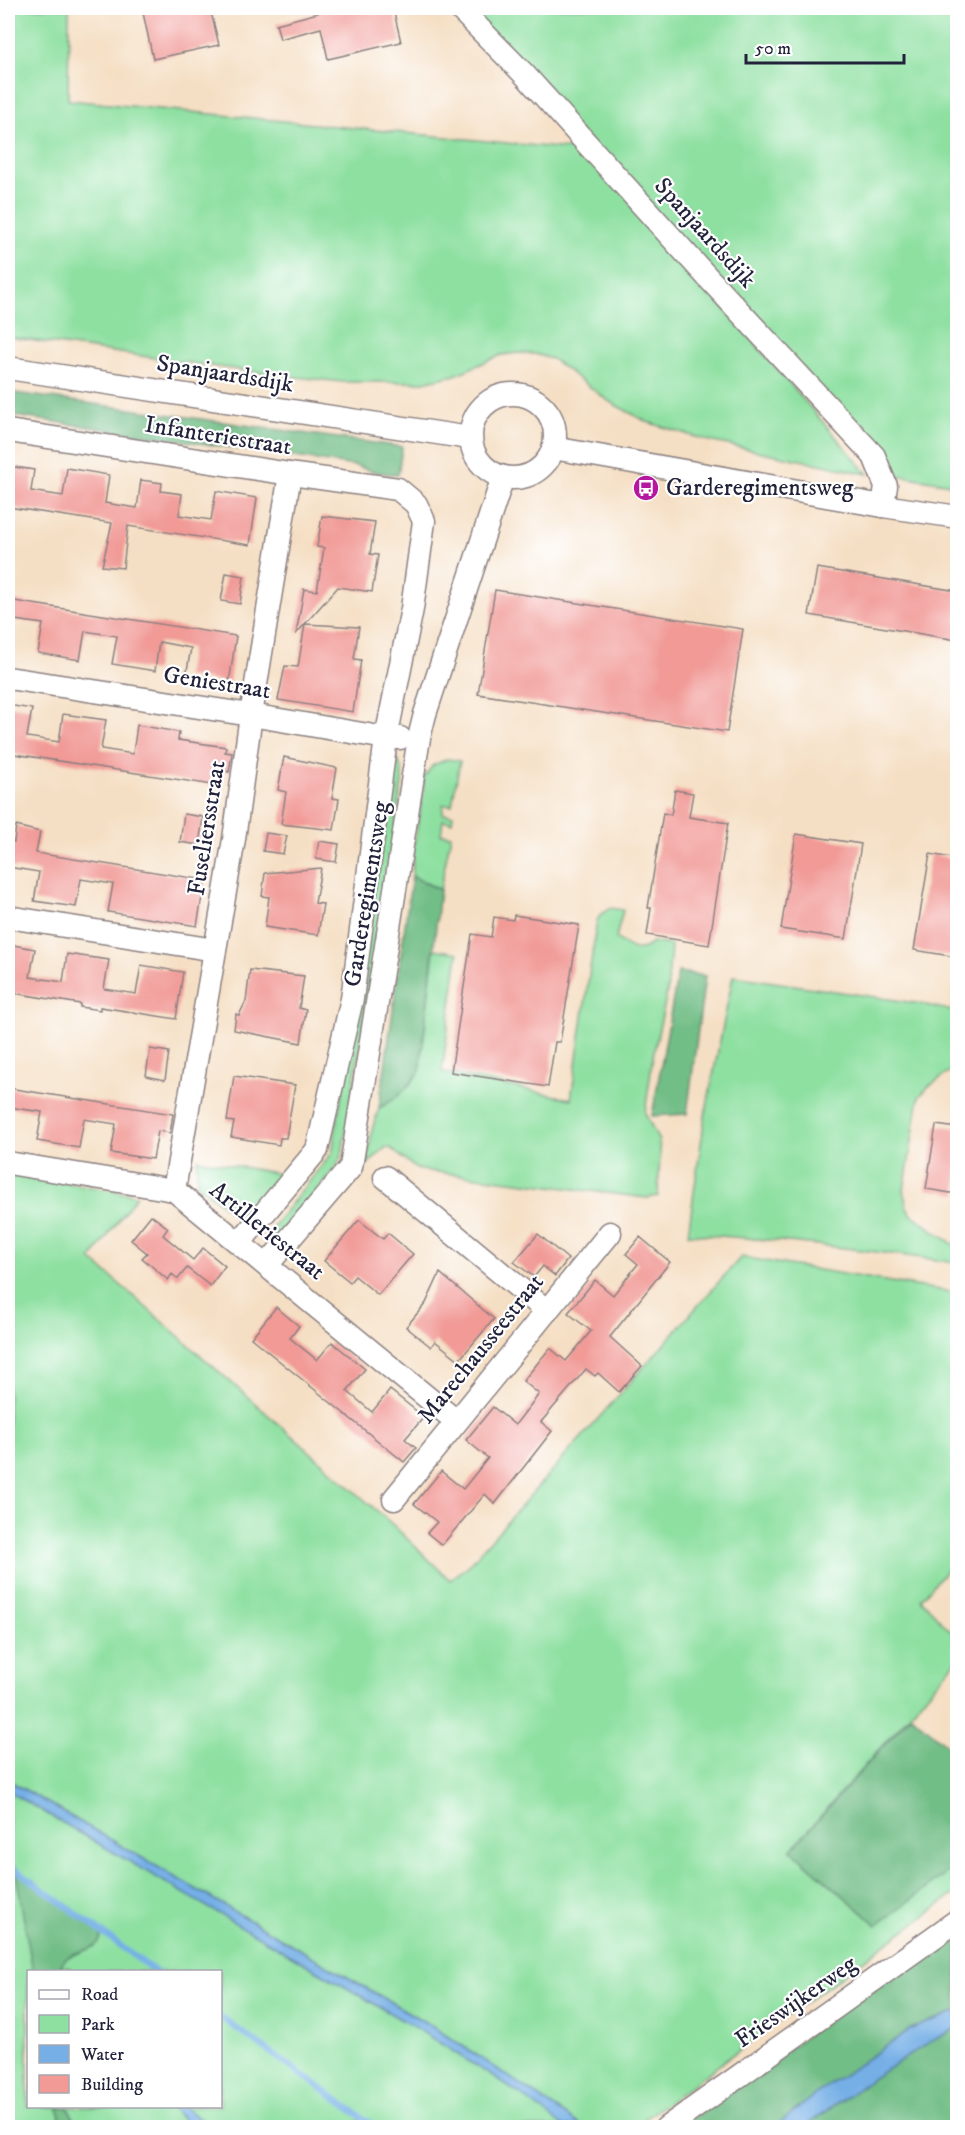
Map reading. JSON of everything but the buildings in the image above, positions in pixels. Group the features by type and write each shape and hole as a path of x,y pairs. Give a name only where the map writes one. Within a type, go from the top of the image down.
{"street":[{"name":"Spanjaardsdijk","path":"459,8 525,75 874,456 886,486 883,506"},
{"name":"Spanjaardsdijk","path":"8,368 470,438"},
{"path":"510,393 526,395 540,403 550,416 555,432 553,448 548,460 539,469 516,478 503,477 491,472 480,463 473,452 470,438 472,422 481,408 494,398 510,393"},
{"name":"Infanteriestraat","path":"8,431 398,489 416,504"},
{"path":"553,448 957,517"},
{"name":"Fuseliersstraat","path":"174,1190 234,839 290,474"},
{"name":"Garderegimentsweg","path":"267,1265 351,1167 419,738 503,477"},
{"name":"Garderegimentsweg","path":"240,1242 317,1150 352,999 386,738 412,609 424,521 416,504"},
{"name":"Geniestraat","path":"8,678 386,738 419,738"},
{"path":"8,917 215,950"},
{"name":"Artilleriestraat","path":"8,1163 174,1190 456,1421"},
{"path":"385,1177 547,1311"},
{"name":"Marechausseestraat","path":"394,1499 610,1233"},
{"name":"Frieswijkerweg","path":"666,2127 957,1920"}],"green space":[{"path":"8,8 69,8 68,100 588,151 868,474 709,441 647,422 610,402 552,359 535,354 501,355 455,375 423,382 343,382 268,374 8,337"},
{"path":"467,8 957,8 957,485 897,475"},
{"path":"8,392 402,447 398,475 374,472 356,466 8,415"},
{"path":"397,757 402,771 402,784 342,1155 322,1186 272,1244 267,1242 265,1237 332,1153"},
{"path":"448,759 460,761 452,805 443,805 443,814 453,815 452,822 443,820 441,834 451,835 440,890 412,876 414,844 424,777 433,765"},
{"path":"412,876 440,890 420,1071 402,1092 379,1108"},
{"path":"610,908 623,910 616,938 625,944 634,949 643,949 652,942 671,945 667,993 653,1056 645,1113 659,1141 658,1196 647,1198 421,1170 415,1168 390,1148 385,1148 367,1165 372,1130 379,1108 402,1092 420,1071 434,949 458,953 442,1072 571,1099 597,921 600,915"},
{"path":"678,972 705,976 687,1114 652,1116"},
{"path":"733,976 922,1004 957,1012 957,1067 929,1086 919,1097 904,1191 906,1205 911,1214 957,1247 957,1263 823,1246 688,1234 705,1116"},
{"path":"197,1159 282,1175 243,1221 198,1185"},
{"path":"8,1172 137,1195 91,1259 393,1525 450,1580 468,1566 741,1257 957,1293 957,1558 921,1599 957,1638 957,1660 791,1850 877,1925 957,1865 957,1892 634,2127 583,2127 425,2022 8,1780"},
{"path":"911,1715 957,1754 957,1865 877,1925 791,1850"},
{"path":"8,1791 421,2031 520,2094 564,2127 378,2127 363,2118 348,2127 211,2127 184,2108 222,2108 222,1970 73,1970 61,1967 65,1958 90,1949 16,1869 33,1970 27,1970 27,2108 58,2108 62,2127 8,2128"},
{"path":"15,1869 102,1933 98,1944 66,1958 58,1970 33,1970"},
{"path":"957,1927 957,2011 911,2029 813,2096 775,2127 679,2128"},
{"path":"957,2028 957,2127 804,2128 897,2061"},
{"path":"58,2108 68,2108 75,2120 76,2127 62,2127"},
{"path":"68,2108 172,2108 189,2127 76,2127 75,2120"}],"water":[{"path":"8,1780 425,2022 583,2127 564,2127 520,2094 421,2031 8,1791"},
{"path":"957,2011 957,2028 930,2042 867,2082 804,2127 775,2127 813,2096 911,2029"},
{"path":"172,2108 184,2108 211,2127 189,2127"}],"waterway":[{"path":"15,1869 153,1970"},
{"path":"222,2018 376,2127"}],"place":[{"name":"Garderegimentsweg","path":"646,488"}]}
